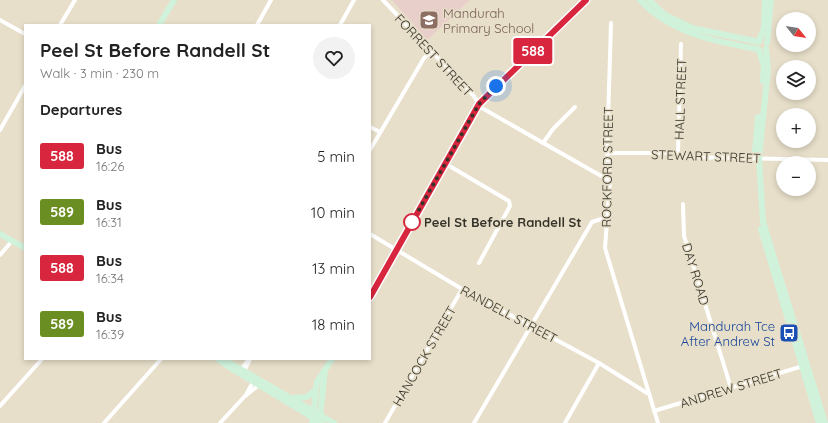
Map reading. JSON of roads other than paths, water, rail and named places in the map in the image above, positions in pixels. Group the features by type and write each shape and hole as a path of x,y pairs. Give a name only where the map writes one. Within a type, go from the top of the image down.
{"main road":[{"path":"160,24 174,0"},
{"path":"371,295 479,104 586,0"},
{"path":"762,48 757,46 764,28 765,0"},
{"path":"771,0 762,48 768,69 757,158 764,222 805,366 818,423"},
{"path":"645,1 665,15 692,28 759,42"},
{"path":"645,1 663,21 685,32 762,48"},
{"path":"0,234 24,247"},
{"path":"220,360 230,363 241,372 313,410 334,423"},
{"path":"312,420 315,390 320,376 331,360"},
{"path":"805,366 825,423"},
{"path":"257,381 312,420 320,423 326,369"},
{"path":"291,398 307,397 315,390"}],"street":[{"path":"61,24 75,0"},
{"path":"258,24 271,0"},
{"path":"341,24 354,0"},
{"name":"FORREST STREET","path":"383,0 486,110 610,181"},
{"path":"0,20 24,33"},
{"name":"ROCKFORD STREET","path":"611,23 607,153 610,181 604,248 647,393 658,423"},
{"name":"HALL STREET","path":"678,153 681,44"},
{"path":"371,148 424,58 431,52"},
{"path":"0,130 24,88"},
{"path":"543,143 553,129 575,107"},
{"path":"371,128 380,132"},
{"name":"STEWART STREET","path":"607,153 678,153 685,157 828,160"},
{"path":"446,164 509,202 510,206 479,263"},
{"name":"DAY ROAD","path":"683,204 684,236 731,388"},
{"path":"474,423 592,222 607,217"},
{"name":"RANDELL STREET","path":"371,235 462,289 599,363 647,393"},
{"path":"0,255 12,241"},
{"name":"HANCOCK STREET","path":"385,423 462,289"},
{"path":"0,406 41,360"},
{"path":"104,423 159,360"},
{"path":"241,372 248,360"},
{"path":"565,423 599,363"},
{"name":"ANDREW STREET","path":"654,411 805,366"},
{"path":"220,423 257,381"},
{"path":"244,397 257,381"}],"place":[{"name":"Mandurah Primary School","path":"429,20"},
{"name":"Peel St Before Randell St","path":"412,222"},
{"name":"Mandurah Tce After Andrew St","path":"789,333"}]}
